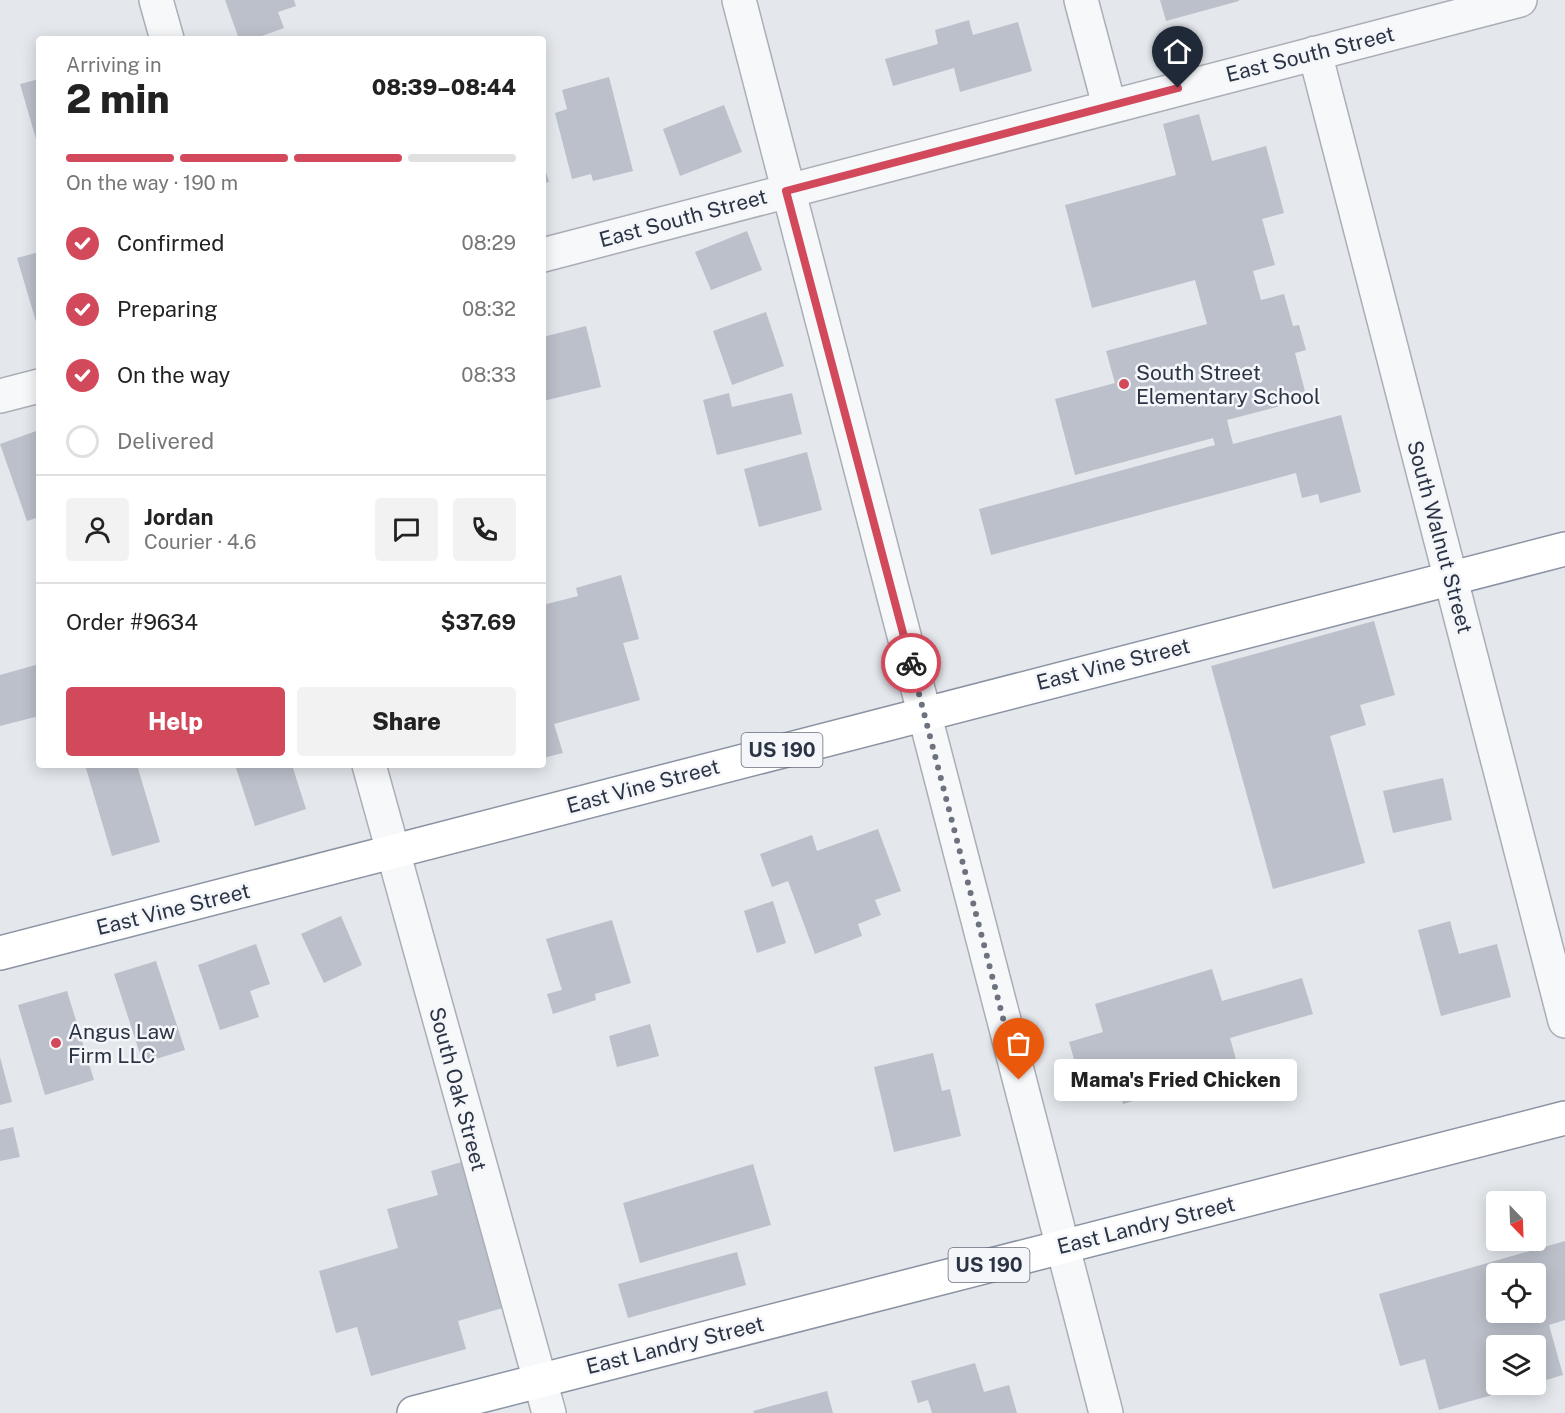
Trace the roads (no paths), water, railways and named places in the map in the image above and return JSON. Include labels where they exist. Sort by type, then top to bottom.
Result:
[{"type":"highway","name":"East Vine Street","points":[[0,953],[1565,549]]},
{"type":"highway","name":"East Landry Street","points":[[414,1413],[1565,1118]]},
{"type":"street","points":[[156,0],[166,36]]},
{"type":"street","points":[[739,0],[786,191],[1106,1413]]},
{"type":"street","points":[[1081,0],[1109,105]]},
{"type":"street","name":"East South Street","points":[[546,254],[1109,105],[1520,0]]},
{"type":"street","name":"South Walnut Street","points":[[1315,53],[1565,1021]]},
{"type":"street","points":[[0,396],[36,387]]},
{"type":"street","name":"South Oak Street","points":[[370,768],[549,1413]]},
{"type":"place","name":"South Street Elementary School","points":[[1124,384]]},
{"type":"place","name":"Angus Law Firm LLC","points":[[56,1043]]},
{"type":"place","name":"Mama's Fried Chicken","points":[[1019,1080]]}]
